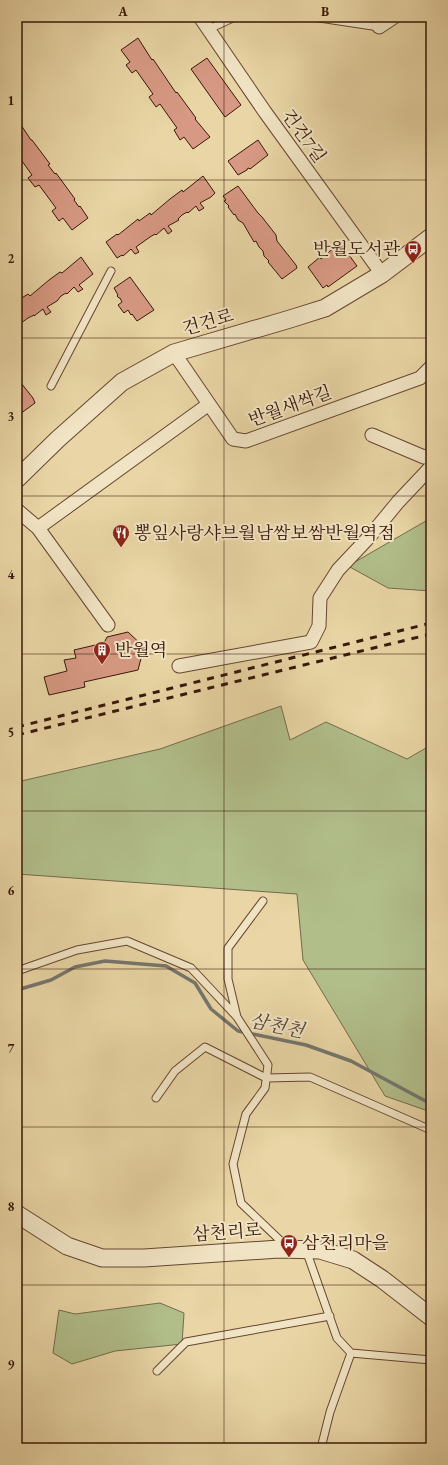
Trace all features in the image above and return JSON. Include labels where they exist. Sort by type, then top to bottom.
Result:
[{"type":"street","name":"건건7길","points":[[200,17],[265,112],[382,274]]},
{"type":"street","points":[[379,27],[394,17]]},
{"type":"street","name":"건건로","points":[[17,479],[58,439],[122,382],[174,353],[290,320],[324,308],[382,274],[431,237]]},
{"type":"street","name":"반월새싹길","points":[[174,353],[233,439],[246,441],[420,378],[431,368]]},
{"type":"street","points":[[38,528],[209,404]]},
{"type":"street","points":[[372,435],[424,457],[431,456]]},
{"type":"street","points":[[179,666],[312,642],[318,626],[320,598],[338,570],[431,467]]},
{"type":"street","points":[[17,510],[38,528],[108,625]]},
{"type":"street","name":"삼천리로","points":[[17,1214],[67,1246],[102,1258],[144,1258],[289,1249],[320,1250],[354,1260],[382,1279],[431,1317]]},
{"type":"lane","points":[[209,29],[235,17]]},
{"type":"lane","points":[[313,17],[379,27]]},
{"type":"lane","points":[[51,386],[111,271]]},
{"type":"lane","points":[[237,1017],[228,979],[228,948],[263,901]]},
{"type":"lane","points":[[17,971],[77,950],[127,941],[191,968],[237,1017],[268,1065],[265,1088],[246,1114],[233,1164],[241,1203],[289,1249]]},
{"type":"lane","points":[[156,1098],[175,1071],[205,1047],[266,1078],[310,1078],[431,1130]]},
{"type":"lane","points":[[306,1250],[337,1338],[351,1353],[431,1360]]},
{"type":"lane","points":[[157,1371],[186,1342],[330,1316]]},
{"type":"lane","points":[[321,1448],[330,1412],[351,1353]]},
{"type":"green space","points":[[431,518],[431,591],[388,588],[348,566]]},
{"type":"green space","points":[[281,706],[290,740],[326,722],[407,759],[431,745],[431,1112],[385,1096],[303,960],[297,894],[17,874],[17,782],[160,749]]},
{"type":"green space","points":[[160,1303],[184,1313],[182,1344],[115,1351],[72,1364],[53,1353],[59,1310],[75,1314]]},
{"type":"building","points":[[138,38],[176,93],[177,92],[196,118],[195,119],[210,137],[193,149],[184,137],[180,140],[174,130],[177,128],[160,104],[156,107],[149,97],[153,94],[136,70],[132,73],[126,65],[130,62],[121,50]]},
{"type":"building","points":[[207,58],[241,105],[225,117],[191,69]]},
{"type":"building","points":[[17,119],[50,164],[48,165],[55,174],[56,173],[88,218],[72,230],[63,218],[59,221],[52,211],[56,208],[39,185],[35,187],[28,178],[32,175],[17,154]]},
{"type":"building","points":[[258,140],[268,155],[250,169],[247,169],[238,175],[228,161]]},
{"type":"building","points":[[203,176],[215,193],[200,203],[204,208],[199,211],[196,206],[188,213],[187,212],[182,215],[178,219],[179,220],[168,226],[172,231],[168,234],[164,228],[156,235],[155,234],[150,237],[136,247],[139,252],[135,254],[131,249],[123,256],[122,255],[117,258],[106,242],[117,234],[118,235],[138,219],[139,221],[150,213],[151,215],[182,190],[183,192]]},
{"type":"building","points":[[238,186],[276,235],[277,241],[296,265],[297,268],[282,279],[268,262],[269,261],[264,256],[263,251],[256,241],[254,242],[243,223],[238,220],[224,201],[226,200],[223,196]]},
{"type":"building","points":[[341,244],[357,266],[328,287],[327,285],[323,288],[308,267],[320,257],[321,259],[336,246],[337,247]]},
{"type":"building","points":[[81,257],[93,274],[79,285],[83,289],[78,292],[74,287],[67,294],[66,293],[61,296],[57,301],[47,307],[51,312],[46,315],[43,309],[17,326],[17,301],[28,294],[30,296]]},
{"type":"building","points":[[130,277],[154,310],[137,321],[128,310],[124,313],[118,305],[122,302],[117,296],[118,295],[114,288]]},
{"type":"building","points":[[17,378],[33,398],[35,403],[20,414],[17,410]]},
{"type":"building","name":"반월역","points":[[128,632],[144,647],[138,670],[84,682],[85,687],[49,695],[44,677],[67,671],[64,660],[76,658],[74,650],[104,643],[107,637]]},
{"type":"waterway","name":"삼천천","points":[[17,990],[51,980],[75,967],[105,961],[166,966],[195,983],[211,1009],[238,1031],[306,1045],[351,1061],[431,1104]]},
{"type":"railway","points":[[17,727],[431,623]]},
{"type":"railway","points":[[17,735],[431,634]]},
{"type":"place","name":"반월도서관","points":[[413,264]]},
{"type":"place","name":"뽕잎사랑샤브월남쌈보쌈반월역점","points":[[121,548]]},
{"type":"place","name":"반월역","points":[[102,665]]},
{"type":"place","name":"삼천리마을","points":[[289,1258]]}]
